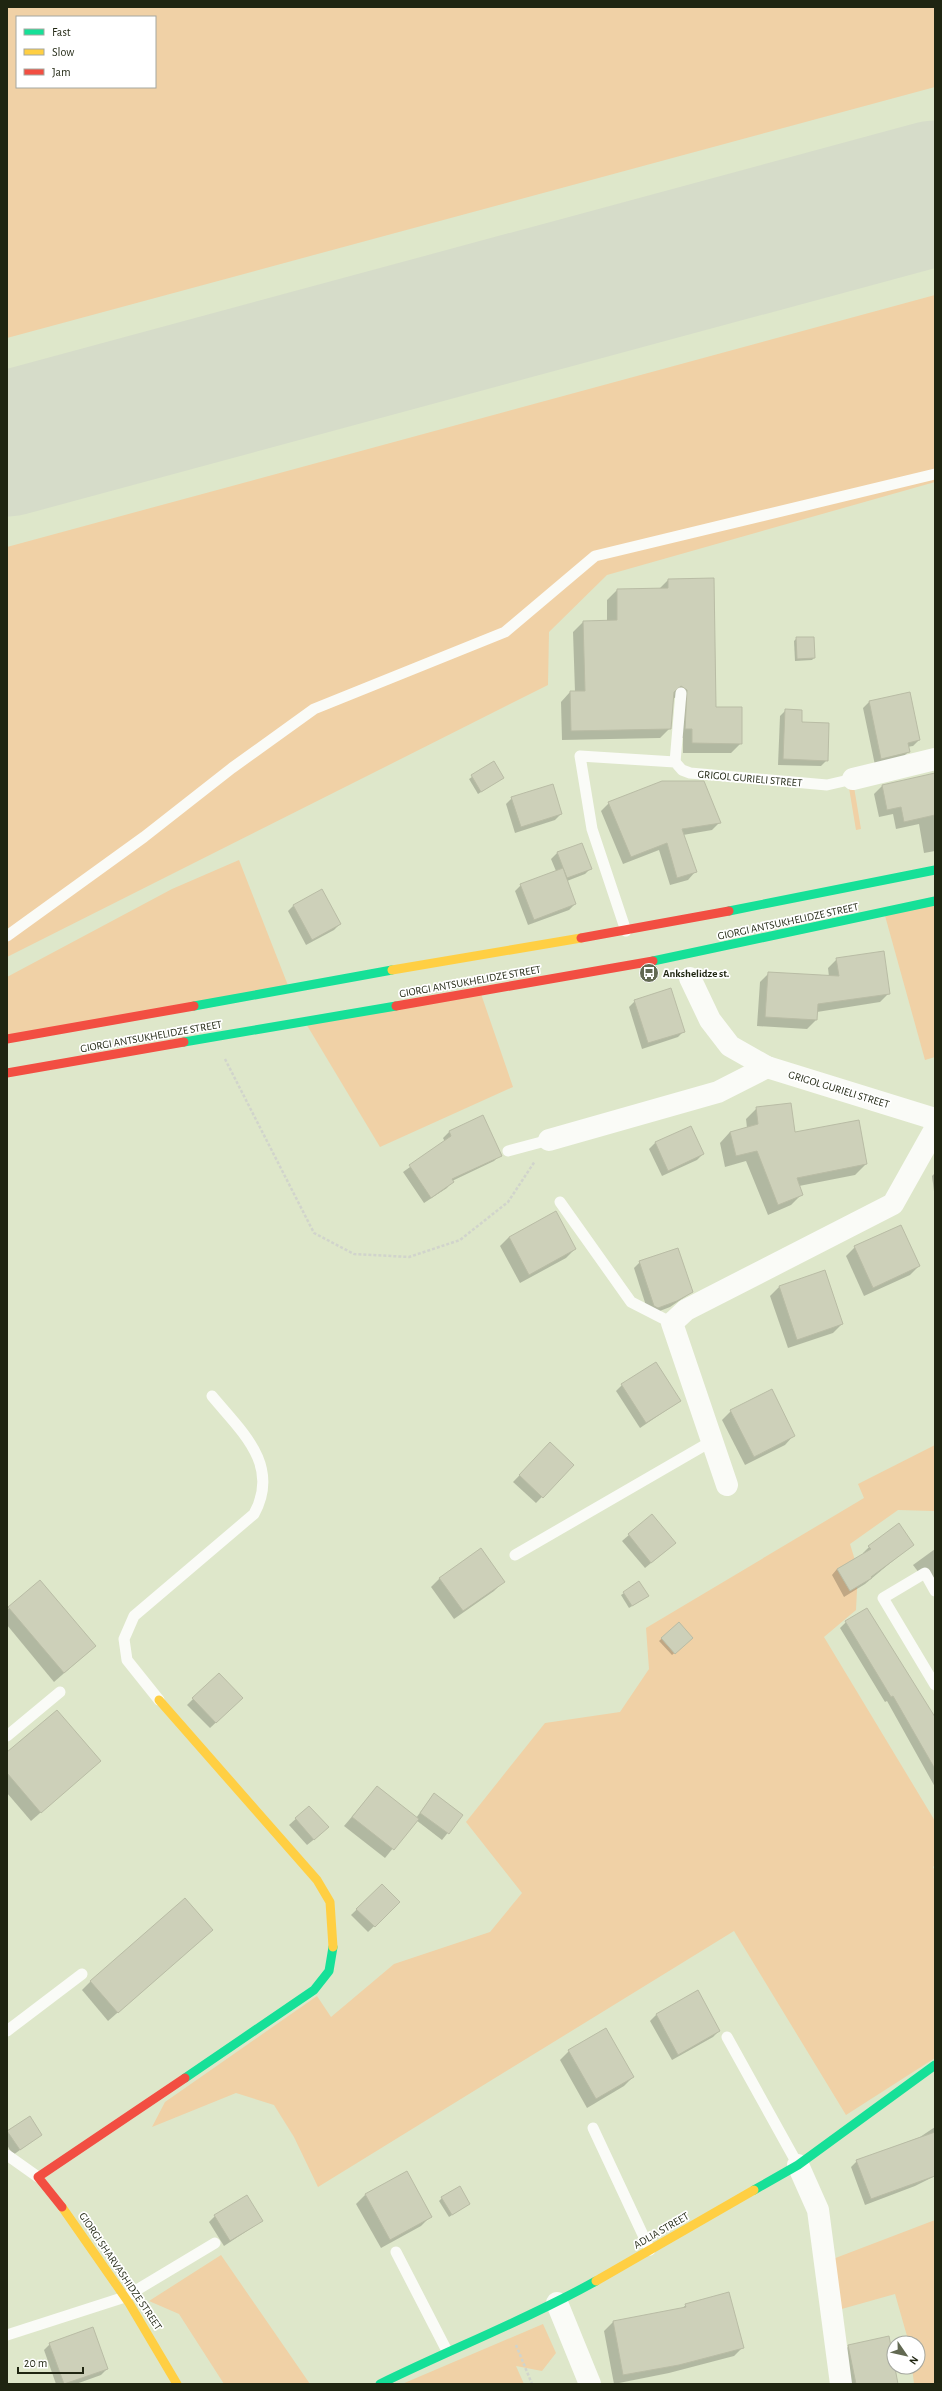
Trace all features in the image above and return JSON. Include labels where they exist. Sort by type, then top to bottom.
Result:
[{"type":"main road","name":"GIORGI ANTSUKHELIDZE STREET","points":[[7,1039],[479,954],[626,931],[935,870]]},
{"type":"main road","name":"GIORGI ANTSUKHELIDZE STREET","points":[[7,1073],[682,956],[935,901]]},
{"type":"main road","points":[[38,2177],[314,1990],[329,1971],[333,1946],[333,1922],[330,1902],[317,1880],[159,1700]]},
{"type":"main road","name":"ADLIA STREET","points":[[380,2384],[447,2351],[557,2303],[798,2165],[935,2065]]},
{"type":"main road","name":"GIORGI SHARVASHIDZE STREET","points":[[38,2177],[78,2226],[125,2297],[177,2384]]},
{"type":"street","name":"GRIGOL GURIELI STREET","points":[[853,779],[935,759]]},
{"type":"street","name":"GRIGOL GURIELI STREET","points":[[690,978],[710,1020],[730,1046],[767,1067],[935,1119]]},
{"type":"street","points":[[549,1140],[718,1092],[767,1067]]},
{"type":"street","points":[[727,1485],[672,1323],[686,1310],[893,1204],[935,1129]]},
{"type":"street","points":[[798,2165],[818,2210],[841,2384]]},
{"type":"street","points":[[557,2303],[590,2384]]},
{"type":"lane","points":[[7,936],[144,837],[232,768],[314,709],[505,632],[595,556],[935,474]]},
{"type":"lane","points":[[626,931],[592,829],[580,756],[675,762],[681,693]]},
{"type":"lane","name":"GRIGOL GURIELI STREET","points":[[675,762],[682,770],[690,773],[827,785],[853,779]]},
{"type":"lane","points":[[508,1151],[549,1140]]},
{"type":"lane","points":[[560,1202],[631,1302],[672,1323]]},
{"type":"lane","points":[[159,1700],[127,1660],[124,1639],[134,1616],[254,1514],[260,1502],[263,1479],[257,1452],[212,1396]]},
{"type":"lane","points":[[514,1555],[712,1441]]},
{"type":"lane","points":[[935,1591],[925,1573],[883,1598],[935,1685]]},
{"type":"lane","points":[[7,1736],[60,1692]]},
{"type":"lane","points":[[7,2031],[82,1974]]},
{"type":"lane","points":[[727,2037],[798,2165]]},
{"type":"lane","points":[[593,2128],[650,2250]]},
{"type":"lane","points":[[7,2155],[38,2177]]},
{"type":"lane","points":[[7,2335],[125,2297],[215,2243]]},
{"type":"lane","points":[[396,2252],[447,2351]]},
{"type":"path","points":[[225,1059],[314,1233],[354,1254],[409,1257],[460,1240],[508,1202],[549,1140]]},
{"type":"path","points":[[516,2345],[532,2384]]},
{"type":"shaded area","points":[[7,7],[935,7],[935,87],[7,338]]},
{"type":"shaded area","points":[[935,295],[935,482],[607,575],[549,632],[548,685],[7,957],[7,547]]},
{"type":"shaded area","points":[[854,787],[861,829],[856,830],[849,788]]},
{"type":"shaded area","points":[[239,860],[289,988],[7,1039],[7,977],[172,889]]},
{"type":"shaded area","points":[[935,901],[935,1057],[925,1060],[884,912]]},
{"type":"shaded area","points":[[480,991],[513,1087],[380,1147],[305,1022]]},
{"type":"shaded area","points":[[935,1445],[934,1511],[898,1510],[850,1544],[858,1570],[856,1610],[824,1637],[935,1821],[935,1865],[933,1867],[935,1871],[935,2058],[846,2115],[734,1931],[318,2187],[294,2137],[274,2105],[236,2093],[152,2127],[165,2102],[317,1996],[331,2017],[394,1964],[490,1932],[522,1893],[466,1822],[545,1723],[620,1712],[649,1669],[646,1628],[864,1498],[858,1484]]},
{"type":"shaded area","points":[[935,2220],[935,2384],[914,2384],[913,2375],[926,2375],[926,2335],[907,2335],[895,2294],[831,2312],[825,2262]]},
{"type":"shaded area","points":[[221,2255],[310,2384],[224,2384],[179,2314],[149,2301]]},
{"type":"shaded area","points":[[543,2324],[556,2353],[542,2371],[516,2366],[524,2384],[402,2384]]},
{"type":"building","points":[[714,578],[716,707],[742,707],[742,744],[692,743],[692,729],[685,729],[687,690],[681,686],[674,692],[671,729],[571,731],[570,691],[585,691],[583,621],[617,620],[617,589],[668,588],[668,579]]},
{"type":"building","points":[[796,637],[814,637],[815,658],[797,659]]},
{"type":"building","points":[[910,692],[920,740],[908,743],[910,752],[881,759],[869,701]]},
{"type":"building","points":[[785,709],[802,710],[802,722],[829,723],[828,761],[783,759]]},
{"type":"building","points":[[494,761],[504,778],[481,792],[471,775]]},
{"type":"building","points":[[935,773],[935,815],[904,822],[901,807],[887,810],[882,785]]},
{"type":"building","points":[[662,781],[704,781],[721,823],[682,829],[697,872],[677,878],[667,843],[631,857],[608,802]]},
{"type":"building","points":[[553,784],[562,814],[521,827],[511,797]]},
{"type":"building","points":[[582,843],[592,869],[567,878],[557,852]]},
{"type":"building","points":[[563,868],[576,904],[534,920],[520,884]]},
{"type":"building","points":[[322,889],[341,924],[312,940],[293,905]]},
{"type":"building","points":[[884,951],[890,994],[818,1004],[817,1020],[765,1017],[768,972],[839,976],[836,958]]},
{"type":"building","points":[[671,988],[685,1032],[648,1043],[634,1000]]},
{"type":"building","points":[[791,1103],[795,1132],[859,1120],[867,1164],[797,1178],[803,1195],[778,1205],[757,1151],[736,1156],[730,1132],[758,1124],[756,1107]]},
{"type":"building","points":[[483,1115],[502,1156],[452,1179],[454,1182],[431,1198],[409,1165],[451,1136],[449,1131]]},
{"type":"building","points":[[691,1126],[704,1154],[668,1171],[655,1142]]},
{"type":"building","points":[[556,1211],[576,1249],[529,1275],[509,1237]]},
{"type":"building","points":[[901,1225],[920,1266],[873,1288],[854,1246]]},
{"type":"building","points":[[678,1248],[693,1292],[677,1301],[658,1308],[654,1306],[639,1261]]},
{"type":"building","points":[[825,1270],[843,1324],[797,1340],[779,1286]]},
{"type":"building","points":[[656,1362],[681,1401],[646,1423],[621,1384]]},
{"type":"building","points":[[772,1389],[795,1436],[754,1457],[730,1410]]},
{"type":"building","points":[[550,1442],[574,1465],[543,1498],[519,1475]]},
{"type":"building","points":[[652,1514],[676,1543],[651,1563],[628,1534]]},
{"type":"building","points":[[899,1523],[914,1545],[871,1577],[872,1578],[850,1591],[837,1569],[871,1549],[868,1546]]},
{"type":"building","points":[[481,1548],[505,1582],[463,1611],[439,1578]]},
{"type":"building","points":[[40,1580],[96,1646],[64,1673],[8,1607]]},
{"type":"building","points":[[639,1581],[649,1596],[632,1606],[623,1592]]},
{"type":"building","points":[[867,1608],[935,1717],[935,1769],[893,1696],[891,1697],[845,1621]]},
{"type":"building","points":[[679,1622],[693,1638],[675,1654],[661,1638]]},
{"type":"building","points":[[219,1673],[243,1698],[216,1723],[192,1698]]},
{"type":"building","points":[[57,1710],[101,1761],[41,1813],[7,1773],[7,1752]]},
{"type":"building","points":[[377,1786],[419,1819],[394,1850],[352,1817]]},
{"type":"building","points":[[434,1793],[463,1815],[449,1834],[420,1813]]},
{"type":"building","points":[[309,1806],[329,1827],[314,1840],[295,1818]]},
{"type":"building","points":[[382,1884],[400,1902],[375,1927],[356,1909]]},
{"type":"building","points":[[185,1898],[213,1930],[118,2013],[90,1981]]},
{"type":"building","points":[[698,1990],[720,2031],[678,2055],[656,2014]]},
{"type":"building","points":[[606,2028],[634,2077],[596,2099],[568,2050]]},
{"type":"building","points":[[30,2116],[42,2135],[20,2150],[7,2131]]},
{"type":"building","points":[[935,2132],[935,2176],[871,2199],[856,2160]]},
{"type":"building","points":[[407,2171],[432,2217],[390,2240],[365,2194]]},
{"type":"building","points":[[460,2186],[470,2204],[452,2215],[441,2197]]},
{"type":"building","points":[[247,2195],[263,2221],[230,2241],[214,2215]]},
{"type":"building","points":[[729,2292],[744,2348],[679,2365],[623,2375],[613,2321],[686,2307],[685,2304]]},
{"type":"building","points":[[93,2327],[108,2369],[64,2384],[49,2343]]},
{"type":"building","points":[[886,2337],[886,2375],[896,2375],[898,2384],[856,2384],[848,2345]]},
{"type":"runway","points":[[7,444],[935,193]]},
{"type":"traffic: fast","points":[[729,911],[935,870]]},
{"type":"traffic: fast","points":[[653,961],[935,901]]},
{"type":"traffic: fast","points":[[194,1006],[392,970]]},
{"type":"traffic: fast","points":[[184,1042],[396,1006]]},
{"type":"traffic: fast","points":[[185,2078],[314,1990],[329,1971],[333,1947]]},
{"type":"traffic: fast","points":[[754,2190],[798,2165],[935,2065]]},
{"type":"traffic: fast","points":[[380,2384],[516,2322],[596,2281]]},
{"type":"traffic: slow","points":[[392,970],[581,938]]},
{"type":"traffic: slow","points":[[159,1700],[317,1880],[330,1902],[333,1947]]},
{"type":"traffic: slow","points":[[596,2281],[754,2190]]},
{"type":"traffic: slow","points":[[62,2207],[129,2303],[177,2384]]},
{"type":"traffic: jam","points":[[581,938],[729,911]]},
{"type":"traffic: jam","points":[[396,1006],[653,961]]},
{"type":"traffic: jam","points":[[7,1039],[194,1006]]},
{"type":"traffic: jam","points":[[7,1073],[184,1042]]},
{"type":"traffic: jam","points":[[62,2207],[38,2177],[185,2078]]},
{"type":"place","name":"Ankshelidze st.","points":[[649,973]]}]
